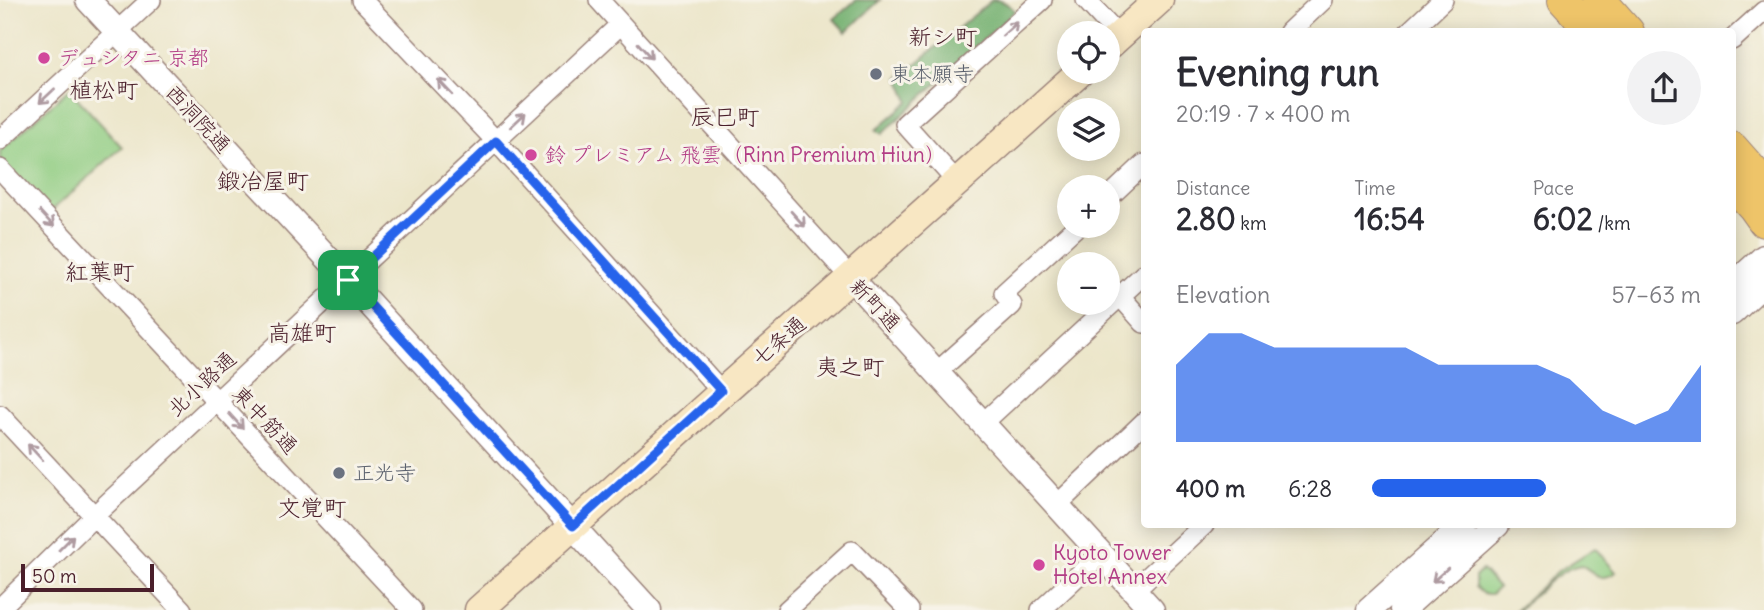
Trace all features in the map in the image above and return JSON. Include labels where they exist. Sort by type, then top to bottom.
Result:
[{"type":"main road","points":[[1120,35],[1159,0]]},
{"type":"main road","points":[[1564,0],[1589,28]]},
{"type":"main road","points":[[1600,0],[1624,28]]},
{"type":"main road","name":"七条通","points":[[479,610],[1067,84]]},
{"type":"main road","points":[[1736,152],[1764,184]]},
{"type":"main road","points":[[1736,187],[1764,221]]},
{"type":"street","name":"西洞院通","points":[[88,0],[649,610]]},
{"type":"street","points":[[0,140],[151,0]]},
{"type":"street","points":[[362,0],[496,141],[721,391]]},
{"type":"street","name":"新町通","points":[[599,0],[1152,610]]},
{"type":"street","points":[[957,182],[905,124],[1042,0]]},
{"type":"street","points":[[1086,0],[1100,21]]},
{"type":"street","points":[[1293,28],[1323,0]]},
{"type":"street","points":[[1413,28],[1443,0]]},
{"type":"street","points":[[1736,36],[1764,10]]},
{"type":"street","name":"北小路通","points":[[0,608],[94,516],[621,24]]},
{"type":"street","points":[[1120,187],[1141,167]]},
{"type":"street","name":"東中筋通","points":[[0,170],[412,610]]},
{"type":"street","points":[[937,372],[1012,305],[1003,293],[1064,238]]},
{"type":"street","points":[[1736,282],[1764,257]]},
{"type":"street","points":[[1141,277],[1120,296],[1141,320]]},
{"type":"street","points":[[1736,309],[1764,283]]},
{"type":"street","points":[[983,423],[1100,315]]},
{"type":"street","points":[[0,415],[182,610]]},
{"type":"street","points":[[1056,505],[1141,425]]},
{"type":"street","points":[[1133,590],[1201,528]]},
{"type":"street","points":[[1390,606],[1461,528]]},
{"type":"street","points":[[1390,606],[1493,528]]},
{"type":"street","points":[[787,610],[852,551],[909,610]]},
{"type":"street","points":[[1041,610],[1101,554]]},
{"type":"green space","points":[[856,0],[880,0],[846,32],[834,19]]},
{"type":"green space","points":[[992,0],[1005,2],[1015,11],[882,134],[876,130],[909,101],[899,78]]},
{"type":"green space","points":[[69,89],[122,147],[49,213],[0,159],[0,151]]},
{"type":"green space","points":[[1595,548],[1616,572],[1601,577],[1581,565],[1573,567],[1556,577],[1516,610],[1558,571]]},
{"type":"green space","points":[[1482,570],[1498,588],[1491,594],[1483,594],[1475,587],[1475,577]]},
{"type":"place","name":"デュシタニ 京都","points":[[44,58]]},
{"type":"place","name":"東本願寺","points":[[876,74]]},
{"type":"place","name":"鈴 プレミアム 飛雲（Rinn Premium Hiun）","points":[[531,155]]},
{"type":"place","name":"正光寺","points":[[339,473]]},
{"type":"place","name":"Kyoto Tower Hotel Annex","points":[[1039,565]]},
{"type":"district","name":"新シ町","points":[[943,37]]},
{"type":"district","name":"植松町","points":[[104,90]]},
{"type":"district","name":"辰巳町","points":[[725,117]]},
{"type":"district","name":"鍛冶屋町","points":[[263,181]]},
{"type":"district","name":"紅葉町","points":[[100,272]]},
{"type":"district","name":"高雄町","points":[[302,333]]},
{"type":"district","name":"夷之町","points":[[850,367]]},
{"type":"district","name":"文覚町","points":[[312,508]]},
{"type":"route","points":[[496,141],[721,391],[573,526],[348,280],[496,141]]}]
